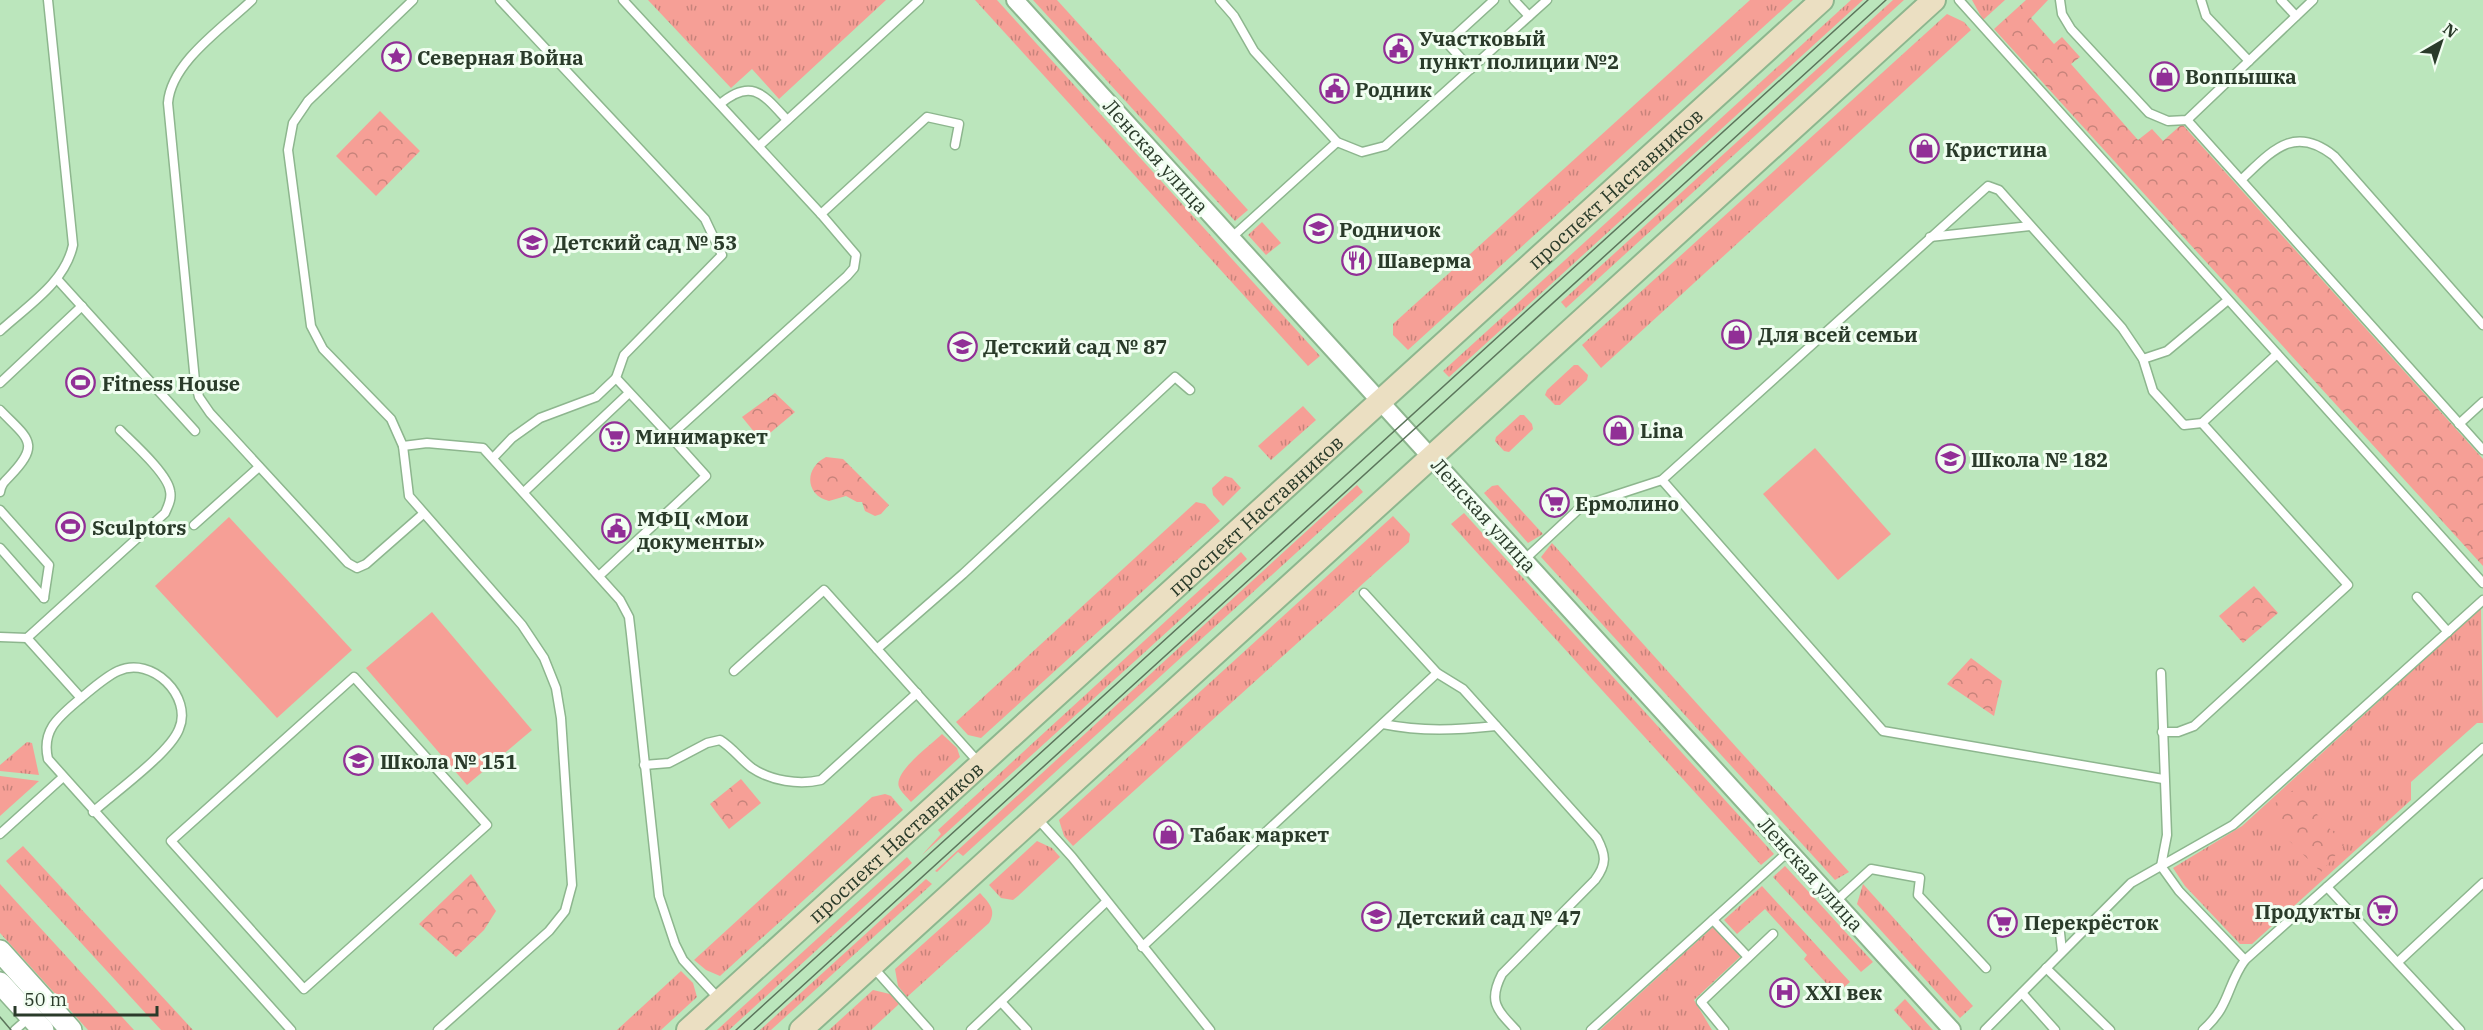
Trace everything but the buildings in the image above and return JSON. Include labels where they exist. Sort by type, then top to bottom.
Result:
[{"type":"main road","name":"проспект Наставников","points":[[688,1030],[1822,0]]},
{"type":"main road","points":[[801,1030],[1934,0]]},
{"type":"street","name":"Ленская улица","points":[[1015,0],[1952,1030]]},
{"type":"street","points":[[0,951],[71,1030]]},
{"type":"street","points":[[0,983],[29,1026]]},
{"type":"lane","points":[[0,331],[57,279],[69,262],[73,245],[48,0]]},
{"type":"lane","points":[[252,0],[184,64],[169,89],[168,103],[195,381],[199,397],[210,413],[348,563],[357,567],[366,564],[423,514]]},
{"type":"lane","points":[[413,0],[308,101],[293,123],[288,150],[311,326],[323,349],[391,419],[403,446],[409,496],[522,625],[544,658],[556,688],[561,718],[573,885],[565,911],[549,931],[438,1030]]},
{"type":"lane","points":[[493,458],[512,438],[540,418],[596,397],[616,378],[624,356],[722,255],[705,219],[500,0]]},
{"type":"lane","points":[[623,0],[759,146],[856,255],[854,268],[670,436]]},
{"type":"lane","points":[[759,146],[919,0]]},
{"type":"lane","points":[[1220,0],[1234,15],[1254,51],[1337,142],[1362,152],[1385,146],[1547,0]]},
{"type":"lane","points":[[1471,69],[1447,43],[1494,0]]},
{"type":"lane","points":[[1514,0],[1529,16]]},
{"type":"lane","points":[[1959,0],[2483,583]]},
{"type":"lane","points":[[2060,0],[2062,14],[2071,29],[2149,113],[2168,121],[2187,120],[2313,0]]},
{"type":"lane","points":[[2201,0],[2206,16],[2249,61]]},
{"type":"lane","points":[[2281,0],[2296,16]]},
{"type":"lane","points":[[720,104],[732,94],[742,90],[753,90],[765,96],[787,120]]},
{"type":"lane","points":[[821,214],[927,117],[959,124],[954,145]]},
{"type":"lane","points":[[2187,120],[2483,450]]},
{"type":"lane","points":[[2242,179],[2271,153],[2288,142],[2305,141],[2321,146],[2334,156],[2483,325]]},
{"type":"lane","points":[[1231,238],[1337,142]]},
{"type":"lane","points":[[1524,559],[1582,506],[1662,480],[1988,186],[1999,190],[2122,328],[2143,359],[2153,391],[2184,425],[2202,423],[2277,354]]},
{"type":"lane","points":[[1930,237],[2030,226]]},
{"type":"lane","points":[[57,279],[195,431]]},
{"type":"lane","points":[[2143,359],[2168,351],[2228,300]]},
{"type":"lane","points":[[0,383],[82,306]]},
{"type":"lane","points":[[876,649],[963,574],[1175,376],[1190,390]]},
{"type":"lane","points":[[599,576],[706,476],[616,378]]},
{"type":"lane","points":[[524,492],[629,393]]},
{"type":"lane","points":[[2459,424],[2483,402]]},
{"type":"lane","points":[[0,410],[27,438],[30,448],[26,460],[1,486],[0,492]]},
{"type":"lane","points":[[2162,732],[2178,732],[2194,726],[2348,585],[2202,423]]},
{"type":"lane","points":[[0,637],[27,638],[165,513],[170,503],[171,491],[166,480],[120,430]]},
{"type":"lane","points":[[403,446],[427,443],[483,448],[620,600],[628,616],[659,896],[683,960],[720,1000]]},
{"type":"lane","points":[[194,525],[259,466]]},
{"type":"lane","points":[[1662,480],[1883,731],[2163,779]]},
{"type":"lane","points":[[0,510],[49,565],[44,598],[0,548]]},
{"type":"lane","points":[[734,671],[824,590],[981,764]]},
{"type":"lane","points":[[1364,593],[1437,673],[1463,689],[1597,838],[1605,853],[1603,868],[1595,880],[1502,974],[1494,989],[1494,1003],[1516,1030]]},
{"type":"lane","points":[[2417,597],[2448,632]]},
{"type":"lane","points":[[1985,1030],[2131,883],[2234,825],[2483,600]]},
{"type":"lane","points":[[27,638],[81,698]]},
{"type":"lane","points":[[93,812],[166,747],[178,732],[184,717],[180,699],[158,675],[132,668],[118,670],[81,698],[59,717],[45,745],[48,759],[62,778],[291,1030]]},
{"type":"lane","points":[[1142,947],[1437,673]]},
{"type":"lane","points":[[2162,673],[2163,779],[2167,835],[2161,866],[2179,891],[2245,960]]},
{"type":"lane","points":[[354,677],[487,825],[304,988],[231,908],[171,841],[354,677]]},
{"type":"lane","points":[[644,765],[669,763],[707,743],[720,740],[733,748],[751,768],[767,777],[805,784],[821,780],[917,693]]},
{"type":"lane","points":[[1383,724],[1418,731],[1454,731],[1496,726]]},
{"type":"lane","points":[[2207,1029],[2226,1003],[2238,970],[2245,960],[2483,748]]},
{"type":"lane","points":[[0,834],[62,778]]},
{"type":"lane","points":[[1036,817],[1210,1030]]},
{"type":"lane","points":[[1591,1030],[1790,850]]},
{"type":"lane","points":[[1836,901],[1871,869],[1920,878],[1918,895],[1986,968]]},
{"type":"lane","points":[[2398,962],[2483,883]]},
{"type":"lane","points":[[2327,888],[2460,1030]]},
{"type":"lane","points":[[971,1030],[1106,902]]},
{"type":"lane","points":[[1713,920],[1748,957]]},
{"type":"lane","points":[[2059,924],[2061,951]]},
{"type":"lane","points":[[1724,1030],[1701,1002],[1773,934]]},
{"type":"lane","points":[[872,966],[929,1030]]},
{"type":"lane","points":[[2046,968],[2110,1030]]},
{"type":"lane","points":[[2022,993],[2055,1030]]},
{"type":"lane","points":[[29,1026],[46,1003]]},
{"type":"lane","points":[[1002,1003],[1027,1030]]},
{"type":"green space","points":[[648,0],[886,0],[779,99],[752,69],[731,88]]},
{"type":"green space","points":[[975,0],[997,0],[1320,356],[1308,366]]},
{"type":"green space","points":[[1033,0],[1057,0],[1248,210],[1235,221]]},
{"type":"green space","points":[[1750,0],[1793,0],[1408,350],[1393,335],[1393,324]]},
{"type":"green space","points":[[1851,0],[1863,0],[1449,377],[1443,371]]},
{"type":"green space","points":[[1893,0],[1904,0],[1566,308],[1561,302]]},
{"type":"green space","points":[[1972,0],[2005,0],[1983,20]]},
{"type":"green space","points":[[2026,0],[2048,0],[2031,18],[2054,44],[2062,37],[2080,57],[2071,64],[2138,140],[2152,129],[2163,141],[2182,124],[2483,459],[2483,566],[1994,29]]},
{"type":"green space","points":[[1947,14],[1964,22],[1971,30],[1601,368],[1582,345]]},
{"type":"green space","points":[[380,111],[420,151],[376,196],[336,156]]},
{"type":"green space","points":[[1262,222],[1281,243],[1266,255],[1248,235]]},
{"type":"green space","points":[[1574,365],[1578,365],[1588,375],[1587,380],[1560,405],[1555,405],[1545,395],[1547,390]]},
{"type":"green space","points":[[775,393],[795,412],[770,433],[755,433],[742,417]]},
{"type":"green space","points":[[1303,406],[1316,420],[1271,460],[1258,446]]},
{"type":"green space","points":[[1520,415],[1524,415],[1532,424],[1533,429],[1509,452],[1504,451],[1495,441],[1496,437]]},
{"type":"green space","points":[[1815,448],[1891,534],[1838,580],[1763,494]]},
{"type":"green space","points":[[826,457],[843,459],[889,505],[881,514],[875,516],[865,511],[862,502],[846,496],[829,501],[815,493],[810,481],[811,474],[819,462]]},
{"type":"green space","points":[[1225,476],[1232,478],[1241,488],[1223,506],[1213,495],[1212,488]]},
{"type":"green space","points":[[1357,485],[1363,492],[963,856],[958,852],[937,872],[935,871]]},
{"type":"green space","points":[[1498,485],[1543,534],[1528,543],[1484,493],[1492,486]]},
{"type":"green space","points":[[1196,502],[1205,504],[1220,521],[981,738],[968,735],[956,722]]},
{"type":"green space","points":[[1464,513],[1774,854],[1761,865],[1451,524]]},
{"type":"green space","points":[[1393,516],[1410,534],[1409,542],[1073,846],[1064,836],[1059,820]]},
{"type":"green space","points":[[229,517],[352,650],[277,718],[155,586]]},
{"type":"green space","points":[[1552,543],[1849,872],[1835,880],[1541,557]]},
{"type":"green space","points":[[1241,552],[1247,559],[922,855],[941,834],[938,830]]},
{"type":"green space","points":[[2254,586],[2278,613],[2243,643],[2219,616]]},
{"type":"green space","points":[[2481,608],[2483,723],[2477,723],[2411,782],[2411,800],[2252,944],[2240,944],[2185,886],[2173,868],[2242,826]]},
{"type":"green space","points":[[432,612],[532,730],[467,785],[366,668]]},
{"type":"green space","points":[[1971,658],[2002,681],[1994,716],[1947,684]]},
{"type":"green space","points":[[942,734],[957,748],[960,757],[911,802],[899,787],[902,774],[907,766]]},
{"type":"green space","points":[[27,742],[32,743],[39,775],[0,771],[0,765]]},
{"type":"green space","points":[[0,776],[39,781],[0,816]]},
{"type":"green space","points":[[741,779],[761,803],[729,829],[710,804]]},
{"type":"green space","points":[[2295,789],[2344,845],[2321,872],[2261,813]]},
{"type":"green space","points":[[885,794],[891,796],[903,810],[720,976],[706,970],[694,960],[872,797]]},
{"type":"green space","points":[[1037,841],[1052,848],[1060,857],[1013,900],[1001,898],[989,885]]},
{"type":"green space","points":[[23,846],[193,1030],[161,1030],[6,861]]},
{"type":"green space","points":[[907,857],[912,863],[729,1030],[717,1030]]},
{"type":"green space","points":[[1785,866],[1873,962],[1861,972],[1773,877]]},
{"type":"green space","points":[[471,874],[496,911],[484,930],[456,957],[419,924]]},
{"type":"green space","points":[[926,879],[932,884],[771,1030],[760,1030]]},
{"type":"green space","points":[[0,884],[134,1030],[88,1030],[0,933]]},
{"type":"green space","points":[[1863,884],[1973,1006],[1960,1018],[1857,904]]},
{"type":"green space","points":[[1762,886],[1850,982],[1836,994],[1804,959],[1807,955],[1765,909],[1737,934],[1724,920]]},
{"type":"green space","points":[[980,893],[992,910],[989,923],[907,997],[898,986],[895,969]]},
{"type":"green space","points":[[1713,927],[1741,956],[1694,1000],[1712,1030],[1600,1030]]},
{"type":"green space","points":[[681,971],[693,983],[697,997],[661,1030],[617,1030]]},
{"type":"green space","points":[[873,990],[890,994],[899,1004],[871,1030],[829,1030]]},
{"type":"green space","points":[[1905,999],[1933,1030],[1912,1030],[1894,1010]]},
{"type":"tram line","points":[[736,1030],[1868,0]]},
{"type":"tram line","points":[[754,1030],[1886,0]]},
{"type":"tram line","points":[[0,1017],[11,1030]]},
{"type":"place","name":"Участковый пункт полиции №2","points":[[1398,49]]},
{"type":"place","name":"Северная Война","points":[[396,57]]},
{"type":"place","name":"Bonпышка","points":[[2164,76]]},
{"type":"place","name":"Родник","points":[[1334,89]]},
{"type":"place","name":"Кристина","points":[[1924,149]]},
{"type":"place","name":"Родничок","points":[[1318,229]]},
{"type":"place","name":"Детский сад № 53","points":[[532,242]]},
{"type":"place","name":"Шаверма","points":[[1356,260]]},
{"type":"place","name":"Для всей семьи","points":[[1737,334]]},
{"type":"place","name":"Детский сад № 87","points":[[962,346]]},
{"type":"place","name":"Fitness House","points":[[81,383]]},
{"type":"place","name":"Lina","points":[[1619,430]]},
{"type":"place","name":"Минимаркет","points":[[614,436]]},
{"type":"place","name":"Школа № 182","points":[[1950,459]]},
{"type":"place","name":"Ермолино","points":[[1554,503]]},
{"type":"place","name":"Sculptors","points":[[71,527]]},
{"type":"place","name":"МФЦ «Мои документы»","points":[[616,529]]},
{"type":"place","name":"Школа № 151","points":[[359,761]]},
{"type":"place","name":"Табак маркет","points":[[1169,834]]},
{"type":"place","name":"Продукты","points":[[2382,911]]},
{"type":"place","name":"Детский сад № 47","points":[[1376,917]]},
{"type":"place","name":"Перекрёсток","points":[[2003,922]]},
{"type":"place","name":"XXI век","points":[[1784,992]]}]
